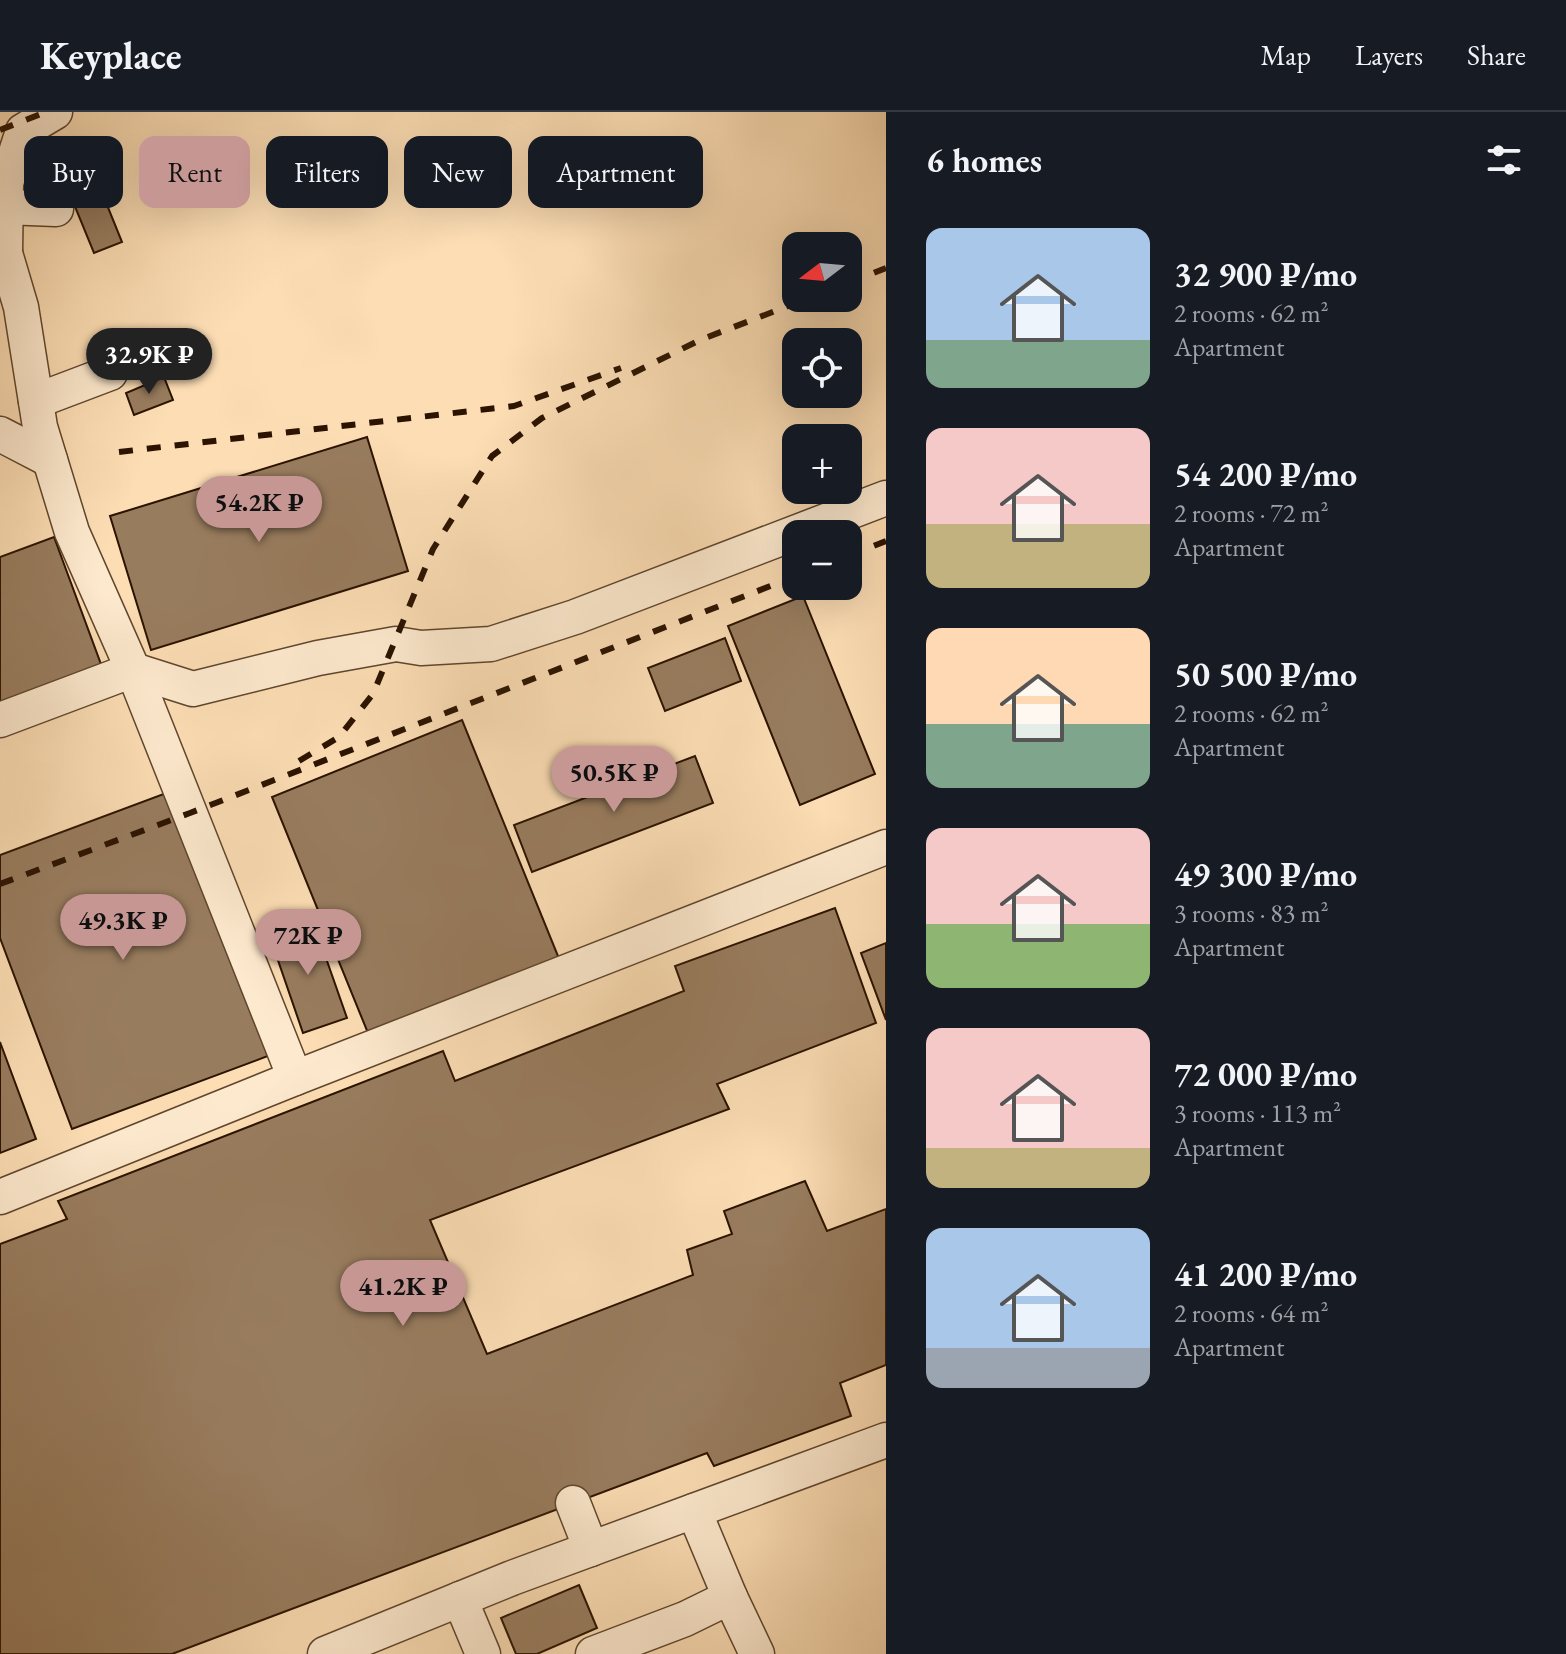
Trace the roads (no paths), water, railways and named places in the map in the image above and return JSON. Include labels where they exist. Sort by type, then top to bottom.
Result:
[{"type":"lane","points":[[55,112],[23,131],[6,183],[3,253],[21,307],[36,401],[50,460],[72,532],[133,670],[295,1078]]},
{"type":"lane","points":[[4,207],[56,209]]},
{"type":"lane","points":[[36,401],[110,373]]},
{"type":"lane","points":[[0,434],[50,460]]},
{"type":"lane","points":[[0,720],[133,670],[193,689],[318,658],[396,644],[421,648],[491,644],[575,617],[886,498]]},
{"type":"lane","points":[[0,1197],[886,847]]},
{"type":"lane","points":[[325,1654],[591,1549],[886,1440]]},
{"type":"lane","points":[[573,1503],[591,1549]]},
{"type":"lane","points":[[694,1511],[757,1654]]},
{"type":"lane","points":[[593,1654],[685,1619],[730,1597]]},
{"type":"lane","points":[[460,1599],[483,1654]]},
{"type":"railway","points":[[0,130],[46,112]]},
{"type":"railway","points":[[862,277],[886,268]]},
{"type":"railway","points":[[299,761],[339,737],[373,694],[433,549],[492,456],[542,418],[700,340],[782,308]]},
{"type":"railway","points":[[119,452],[514,406],[621,368]]},
{"type":"railway","points":[[862,550],[886,541]]},
{"type":"railway","points":[[0,884],[782,581]]}]
